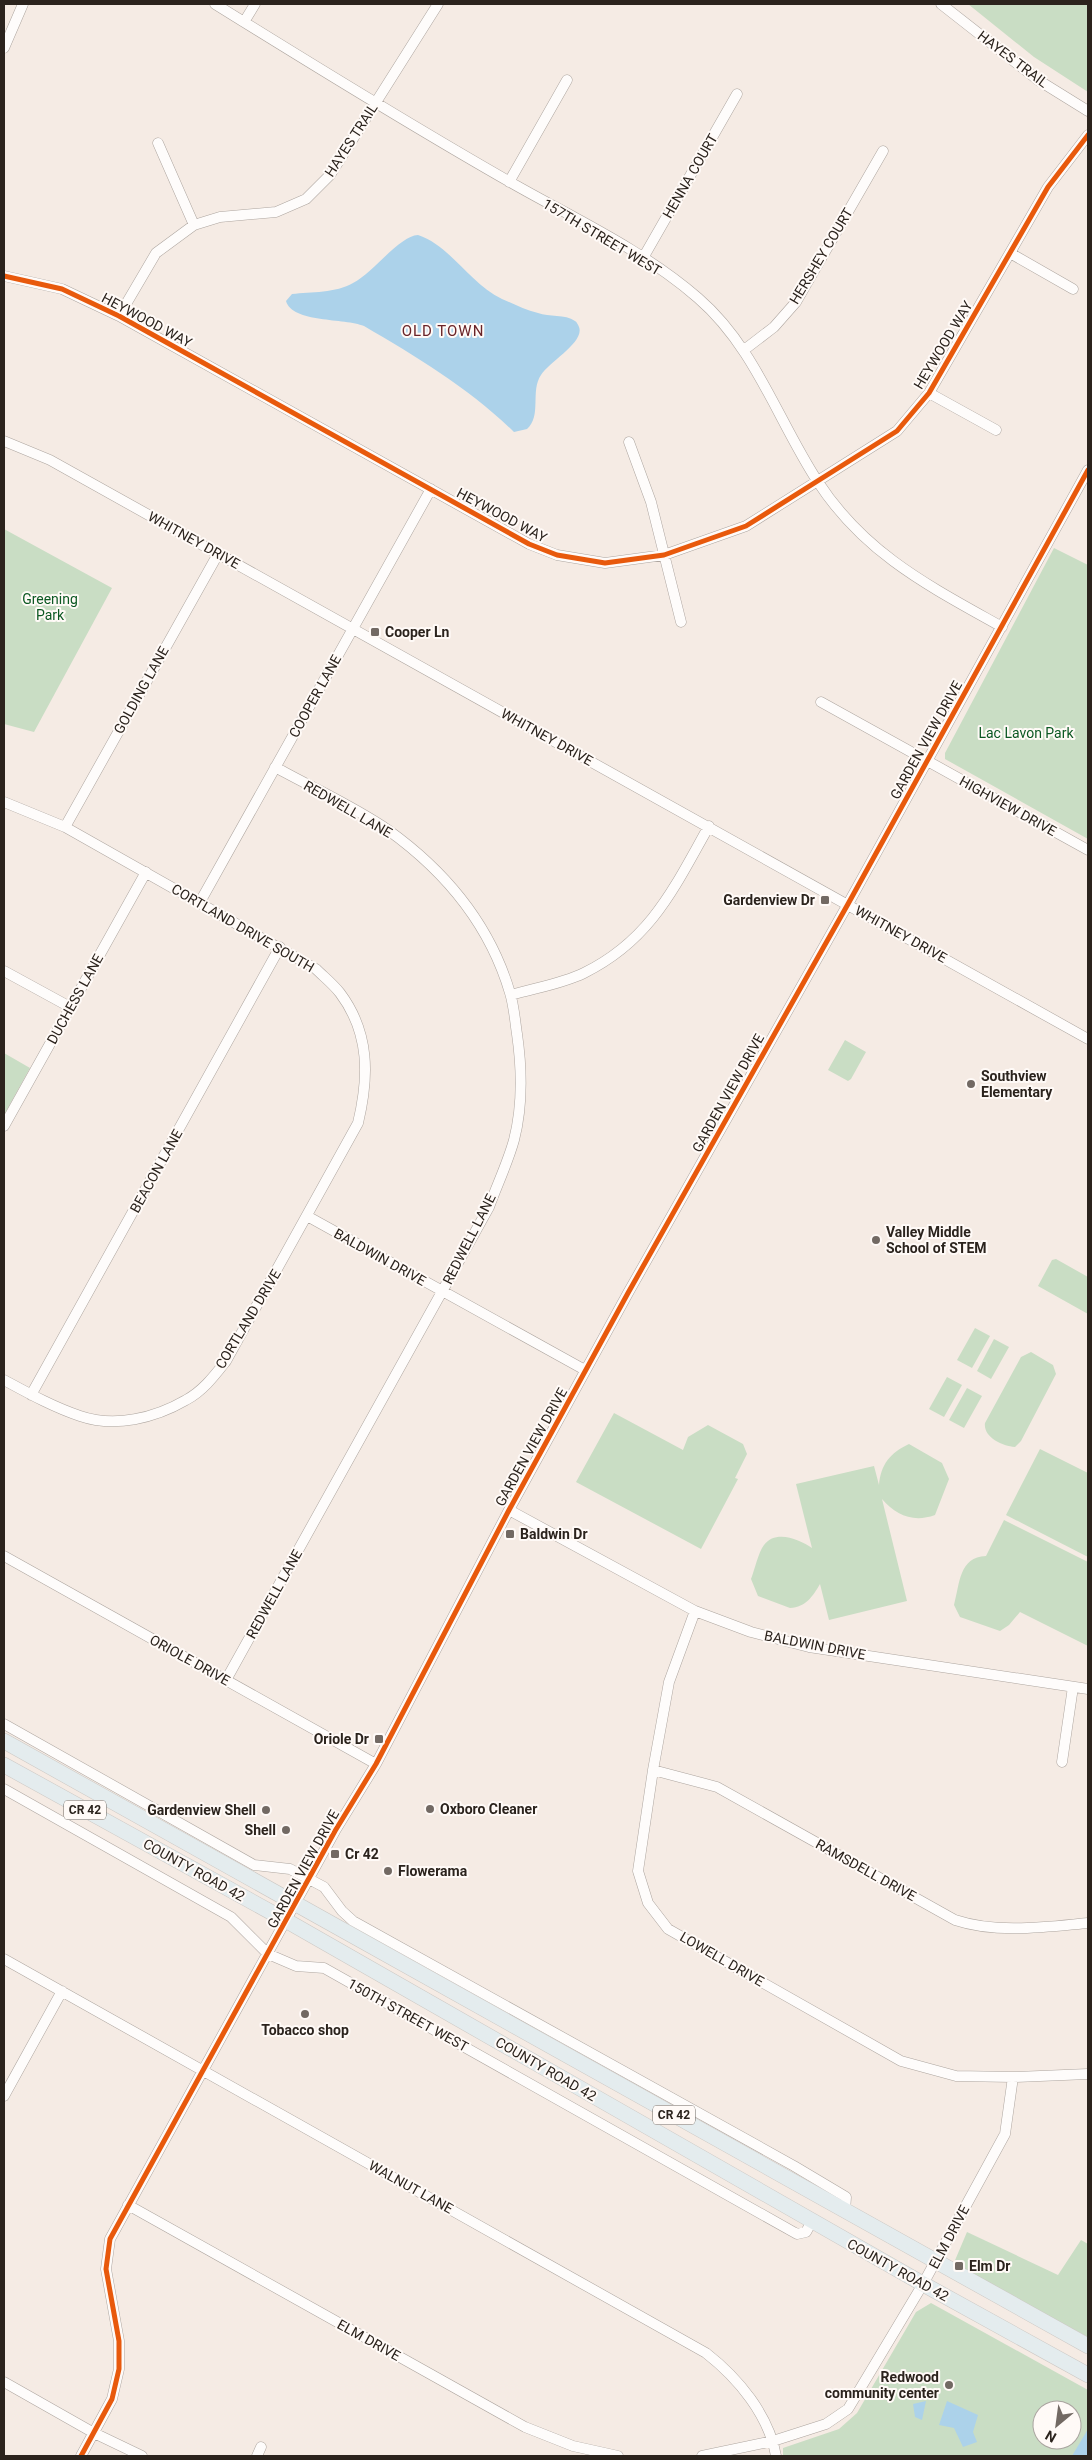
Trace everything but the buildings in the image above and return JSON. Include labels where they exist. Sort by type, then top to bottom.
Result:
[{"type":"highway","name":"COUNTY ROAD 42","points":[[4,1741],[1088,2346]]},
{"type":"highway","name":"COUNTY ROAD 42","points":[[4,1765],[287,1921],[923,2284],[1088,2375]]},
{"type":"street","points":[[4,48],[23,4]]},
{"type":"street","name":"157TH STREET WEST","points":[[215,4],[375,104],[643,258],[699,298],[744,350],[818,483],[849,522],[889,560],[921,582],[1002,626]]},
{"type":"street","points":[[244,22],[256,4]]},
{"type":"street","name":"HAYES TRAIL","points":[[119,316],[156,254],[194,225],[220,217],[276,212],[306,199],[330,176],[438,4]]},
{"type":"street","name":"HAYES TRAIL","points":[[941,4],[1038,80],[1088,111]]},
{"type":"street","points":[[509,182],[567,80]]},
{"type":"street","name":"HENNA COURT","points":[[643,258],[737,94]]},
{"type":"street","name":"HEYWOOD WAY","points":[[4,276],[62,289],[119,316],[529,544],[557,556],[605,563],[664,555],[746,526],[818,483],[897,431],[930,393],[1048,187],[1088,135]]},
{"type":"street","points":[[158,143],[194,225]]},
{"type":"street","name":"HERSHEY COURT","points":[[744,350],[774,327],[796,302],[883,151]]},
{"type":"street","points":[[1010,253],[1074,289]]},
{"type":"street","points":[[930,393],[996,430]]},
{"type":"street","name":"WHITNEY DRIVE","points":[[4,441],[50,460],[1088,1039]]},
{"type":"street","points":[[629,442],[650,502],[681,622]]},
{"type":"street","name":"GARDEN VIEW DRIVE","points":[[81,2456],[112,2400],[119,2369],[119,2341],[106,2269],[110,2239],[335,1831],[376,1764],[509,1510],[586,1370],[928,761],[1088,470]]},
{"type":"street","name":"COOPER LANE","points":[[200,902],[430,489]]},
{"type":"street","name":"GOLDING LANE","points":[[65,827],[218,554]]},
{"type":"street","name":"HIGHVIEW DRIVE","points":[[821,702],[1088,850]]},
{"type":"street","name":"REDWELL LANE","points":[[226,1680],[489,1207],[514,1140],[520,1105],[522,1064],[511,995],[499,962],[481,926],[461,897],[434,867],[387,830],[275,768]]},
{"type":"street","name":"CORTLAND DRIVE SOUTH","points":[[4,802],[65,827],[280,947],[316,969],[340,994],[358,1024],[366,1060],[366,1091],[358,1122],[307,1216]]},
{"type":"street","points":[[511,995],[584,973],[631,943],[664,906],[709,826]]},
{"type":"street","name":"DUCHESS LANE","points":[[4,1126],[146,872]]},
{"type":"street","name":"BEACON LANE","points":[[31,1395],[280,947]]},
{"type":"street","points":[[4,970],[70,1007]]},
{"type":"street","name":"BALDWIN DRIVE","points":[[307,1216],[586,1370]]},
{"type":"street","name":"CORTLAND DRIVE","points":[[4,1380],[31,1395],[81,1416],[109,1421],[148,1417],[187,1400],[209,1382],[226,1360],[307,1216]]},
{"type":"street","name":"BALDWIN DRIVE","points":[[509,1510],[695,1611],[751,1632],[809,1647],[1088,1689]]},
{"type":"street","name":"ORIOLE DRIVE","points":[[4,1556],[376,1764]]},
{"type":"street","name":"LOWELL DRIVE","points":[[695,1611],[669,1682],[653,1770],[638,1871],[648,1903],[668,1929],[901,2061],[956,2076],[1013,2078],[1088,2074]]},
{"type":"street","points":[[1062,1762],[1073,1687]]},
{"type":"street","points":[[4,1724],[254,1865],[290,1869],[324,1887],[342,1911],[353,1921],[846,2197],[845,2210]]},
{"type":"street","name":"RAMSDELL DRIVE","points":[[653,1770],[717,1787],[955,1920],[975,1927],[1045,1927],[1088,1923]]},
{"type":"street","name":"150TH STREET WEST","points":[[4,1789],[231,1916],[268,1954],[296,1966],[324,1968],[797,2234],[806,2232],[812,2221]]},
{"type":"street","name":"WALNUT LANE","points":[[4,1959],[706,2353],[727,2370],[746,2392],[773,2441],[776,2456]]},
{"type":"street","points":[[4,2096],[62,1991]]},
{"type":"street","name":"ELM DRIVE","points":[[702,2456],[773,2441],[826,2424],[848,2409],[936,2262],[1005,2134],[1013,2078]]},
{"type":"street","name":"ELM DRIVE","points":[[128,2205],[525,2427],[573,2446],[618,2456]]},
{"type":"street","points":[[4,2382],[94,2433],[142,2456]]},
{"type":"green space","points":[[968,4],[1088,4],[1088,92],[1034,57]]},
{"type":"green space","name":"Greening Park","points":[[4,529],[112,588],[34,732],[4,724]]},
{"type":"green space","name":"Lac Lavon Park","points":[[1054,548],[1088,565],[1088,839],[945,759],[945,753]]},
{"type":"green space","points":[[845,1040],[866,1052],[848,1081],[828,1070]]},
{"type":"green space","points":[[4,1053],[30,1068],[4,1115]]},
{"type":"green space","points":[[1056,1259],[1088,1277],[1088,1314],[1038,1286],[1052,1260]]},
{"type":"green space","points":[[975,1328],[990,1336],[972,1368],[957,1360]]},
{"type":"green space","points":[[994,1339],[1009,1347],[991,1379],[977,1371]]},
{"type":"green space","points":[[1031,1352],[1053,1365],[1056,1374],[1021,1441],[1015,1447],[999,1443],[987,1433],[985,1423],[1021,1357]]},
{"type":"green space","points":[[947,1377],[962,1385],[944,1417],[929,1409]]},
{"type":"green space","points":[[967,1388],[982,1396],[964,1428],[949,1420]]},
{"type":"green space","points":[[614,1413],[683,1450],[688,1437],[708,1425],[743,1444],[747,1454],[735,1478],[738,1479],[701,1549],[576,1482]]},
{"type":"green space","points":[[909,1444],[942,1463],[949,1479],[935,1515],[912,1518],[899,1513],[882,1499],[907,1601],[829,1620],[820,1584],[815,1593],[805,1603],[796,1607],[790,1608],[758,1596],[751,1579],[760,1552],[769,1540],[781,1537],[795,1539],[812,1548],[796,1484],[874,1466],[879,1485],[884,1465],[892,1455]]},
{"type":"green space","points":[[1040,1449],[1088,1473],[1088,1557],[1006,1515]]},
{"type":"green space","points":[[1004,1520],[1088,1562],[1088,1646],[1020,1612],[1009,1625],[1000,1631],[960,1617],[954,1605],[962,1573],[970,1561],[977,1557],[986,1556]]},
{"type":"green space","points":[[967,2232],[1058,2275],[1081,2240],[1088,2244],[1088,2337],[953,2265]]},
{"type":"green space","points":[[931,2303],[1088,2390],[1088,2456],[783,2456],[783,2448],[839,2429],[857,2413],[916,2312]]},
{"type":"water","points":[[418,235],[440,247],[480,284],[502,299],[533,312],[562,316],[576,321],[579,327],[577,339],[545,370],[538,381],[534,417],[527,429],[514,432],[461,388],[364,326],[320,319],[298,313],[290,308],[286,301],[292,294],[339,289],[353,283],[394,248],[411,237]]},
{"type":"water","points":[[926,2401],[922,2420],[915,2417],[913,2404]]},
{"type":"water","points":[[947,2401],[978,2415],[973,2432],[977,2442],[963,2447],[954,2428],[939,2425]]},
{"type":"water","points":[[1088,2429],[1088,2456],[1072,2456],[1076,2450],[1082,2450],[1082,2439]]},
{"type":"cycle path","points":[[4,276],[62,289],[119,316],[529,544],[557,555],[605,563],[664,555],[746,526],[897,431],[929,393],[1048,187],[1088,135]]},
{"type":"cycle path","points":[[81,2456],[112,2399],[119,2369],[119,2341],[106,2269],[110,2239],[335,1831],[376,1764],[509,1510],[628,1293],[848,904],[1088,470]]},
{"type":"place","name":"Cooper Ln","points":[[375,632]]},
{"type":"place","name":"Gardenview Dr","points":[[825,900]]},
{"type":"place","name":"Southview Elementary","points":[[971,1084]]},
{"type":"place","name":"Valley Middle School of STEM","points":[[876,1240]]},
{"type":"place","name":"Baldwin Dr","points":[[510,1534]]},
{"type":"place","name":"Oriole Dr","points":[[379,1739]]},
{"type":"place","name":"Oxboro Cleaner","points":[[430,1809]]},
{"type":"place","name":"Gardenview Shell","points":[[266,1810]]},
{"type":"place","name":"Shell","points":[[286,1830]]},
{"type":"place","name":"Cr 42","points":[[335,1854]]},
{"type":"place","name":"Flowerama","points":[[388,1871]]},
{"type":"place","name":"Tobacco shop","points":[[305,2014]]},
{"type":"place","name":"Elm Dr","points":[[959,2266]]},
{"type":"place","name":"Redwood community center","points":[[949,2385]]},
{"type":"district","name":"OLD TOWN","points":[[443,331]]}]
